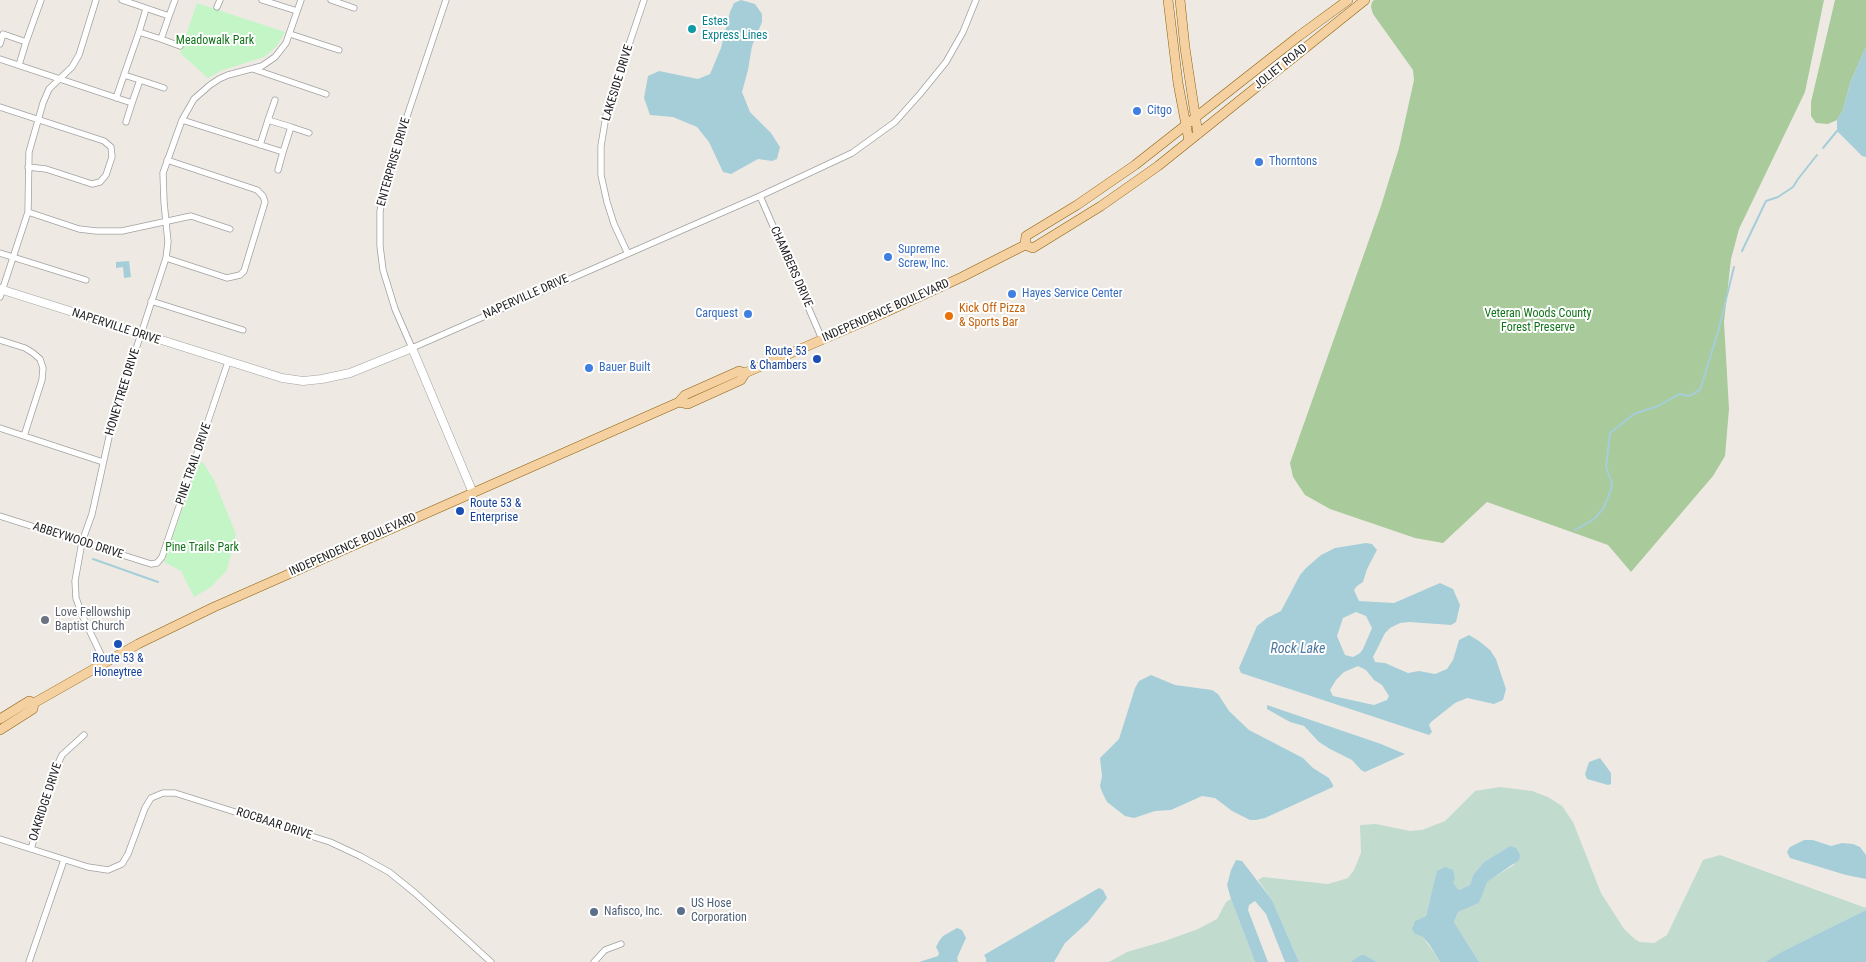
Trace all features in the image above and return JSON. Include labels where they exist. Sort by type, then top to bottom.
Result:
[{"type":"main road","points":[[1168,0],[1185,126],[1189,141]]},
{"type":"main road","points":[[1180,0],[1198,134]]},
{"type":"main road","name":"JOLIET ROAD","points":[[1185,126],[1293,40],[1348,0]]},
{"type":"main road","name":"JOLIET ROAD","points":[[1198,134],[1365,0]]},
{"type":"main road","name":"INDEPENDENCE BOULEVARD","points":[[1025,245],[1026,236],[1119,177],[1185,126]]},
{"type":"main road","name":"INDEPENDENCE BOULEVARD","points":[[0,719],[29,701],[34,703],[105,662],[221,604],[679,402],[685,395],[739,371],[745,373],[954,281],[1025,245],[1033,248],[1085,217],[1138,180],[1198,134]]},
{"type":"main road","name":"INDEPENDENCE BOULEVARD","points":[[0,730],[33,709],[34,703]]},
{"type":"street","points":[[19,65],[41,0]]},
{"type":"street","points":[[1,292],[28,212],[29,152],[38,120],[49,89],[72,67],[79,55],[96,0]]},
{"type":"street","points":[[122,0],[169,16]]},
{"type":"street","points":[[161,39],[175,0]]},
{"type":"street","points":[[217,7],[220,0]]},
{"type":"street","points":[[262,0],[297,12]]},
{"type":"street","name":"HONEYTREE DRIVE","points":[[105,662],[82,615],[76,598],[74,582],[82,542],[92,514],[113,420],[166,258],[168,242],[163,173],[182,120],[194,99],[210,85],[228,74],[262,66],[275,57],[286,43],[301,0]]},
{"type":"street","points":[[331,0],[354,8]]},
{"type":"street","name":"ENTERPRISE DRIVE","points":[[446,0],[392,162],[380,211],[380,246],[383,270],[395,309],[473,493]]},
{"type":"street","name":"LAKESIDE DRIVE","points":[[627,252],[614,224],[607,202],[601,175],[601,146],[608,110],[644,0]]},
{"type":"street","name":"NAPERVILLE DRIVE","points":[[1,292],[282,378],[303,381],[350,373],[412,348],[627,252],[760,196],[852,153],[895,122],[946,62],[964,32],[976,0]]},
{"type":"street","points":[[116,98],[146,8]]},
{"type":"street","points":[[139,32],[180,46]]},
{"type":"street","points":[[0,44],[2,34],[26,42]]},
{"type":"street","points":[[290,34],[339,50]]},
{"type":"street","points":[[0,59],[132,103]]},
{"type":"street","points":[[253,69],[326,94]]},
{"type":"street","points":[[124,75],[164,88]]},
{"type":"street","points":[[126,122],[140,80]]},
{"type":"street","points":[[260,145],[274,100]]},
{"type":"street","points":[[0,107],[104,141],[111,147],[112,157],[106,175],[100,182],[92,184],[46,169],[28,168]]},
{"type":"street","points":[[182,120],[283,152]]},
{"type":"street","points":[[268,120],[309,133]]},
{"type":"street","points":[[278,170],[291,127]]},
{"type":"street","points":[[166,258],[227,278],[240,274],[244,271],[264,209],[265,199],[257,190],[167,160]]},
{"type":"street","name":"CHAMBERS DRIVE","points":[[760,196],[822,339]]},
{"type":"street","points":[[28,212],[79,229],[96,231],[122,230],[190,216],[230,229]]},
{"type":"street","points":[[0,252],[86,280]]},
{"type":"street","points":[[151,301],[243,330]]},
{"type":"street","points":[[0,340],[25,348],[33,353],[40,359],[43,368],[42,380],[24,436]]},
{"type":"street","name":"PINE TRAIL DRIVE","points":[[157,563],[162,557],[228,362]]},
{"type":"street","points":[[0,428],[104,462]]},
{"type":"street","name":"ABBEYWOOD DRIVE","points":[[0,516],[151,564],[157,563]]},
{"type":"street","name":"OAKRIDGE DRIVE","points":[[31,849],[54,770],[62,755],[84,735]]},
{"type":"street","name":"ROCBAAR DRIVE","points":[[64,860],[102,870],[108,870],[122,864],[151,798],[163,792],[175,793],[325,840],[360,856],[388,872],[415,893],[491,962]]},
{"type":"street","points":[[0,839],[64,860],[29,962]]},
{"type":"street","points":[[594,962],[605,950],[621,944]]},
{"type":"green space","name":"Veteran Woods County Forest Preserve","points":[[1374,0],[1824,0],[1805,92],[1739,229],[1731,259],[1724,322],[1729,409],[1725,456],[1713,476],[1631,572],[1608,545],[1487,502],[1443,543],[1415,538],[1330,509],[1305,495],[1293,477],[1290,463],[1381,206],[1399,148],[1414,80],[1413,70],[1373,14],[1371,7]]},
{"type":"green space","points":[[1835,0],[1866,0],[1866,47],[1850,83],[1843,110],[1837,120],[1828,124],[1816,123],[1811,116],[1811,102]]},
{"type":"green space","name":"Meadowalk Park","points":[[197,3],[285,32],[277,46],[264,57],[220,71],[208,78],[180,53]]},
{"type":"green space","name":"Pine Trails Park","points":[[202,461],[214,480],[236,534],[227,570],[211,587],[194,597],[181,571],[164,562],[197,467]]},
{"type":"green space","points":[[1500,787],[1532,791],[1548,797],[1562,806],[1573,822],[1601,893],[1624,929],[1640,942],[1654,943],[1667,935],[1703,860],[1720,855],[1866,908],[1866,910],[1765,962],[1479,962],[1454,922],[1458,912],[1479,903],[1486,882],[1514,865],[1510,846],[1484,862],[1473,875],[1470,885],[1459,890],[1452,883],[1430,899],[1426,916],[1415,921],[1415,934],[1423,937],[1440,962],[1377,962],[1361,955],[1350,962],[1299,962],[1272,900],[1258,880],[1263,877],[1328,884],[1348,878],[1354,870],[1361,853],[1360,825],[1376,824],[1410,831],[1422,830],[1445,821],[1475,791]]},
{"type":"green space","points":[[1231,899],[1255,962],[1109,962],[1127,952],[1198,929],[1217,919],[1226,902]]},
{"type":"water","points":[[741,0],[755,4],[762,14],[762,22],[752,46],[742,92],[750,112],[771,133],[780,147],[777,159],[772,161],[758,159],[731,174],[723,172],[709,142],[697,127],[673,117],[650,115],[644,98],[648,76],[659,71],[698,79],[710,74],[721,48],[730,12],[734,3]]},
{"type":"water","points":[[1866,47],[1866,157],[1862,156],[1837,131],[1837,120],[1843,110],[1850,83]]},
{"type":"water","points":[[129,261],[131,277],[124,278],[123,267],[116,268],[116,262]]},
{"type":"water","name":"Rock Lake","points":[[1366,543],[1372,544],[1377,550],[1367,569],[1363,582],[1354,590],[1359,601],[1394,603],[1440,583],[1453,589],[1460,605],[1456,622],[1451,625],[1409,622],[1400,623],[1390,628],[1385,633],[1373,657],[1375,662],[1385,663],[1408,673],[1419,671],[1435,674],[1447,669],[1453,660],[1459,640],[1469,635],[1490,650],[1496,659],[1506,689],[1503,700],[1494,704],[1467,698],[1455,703],[1431,722],[1429,725],[1432,732],[1429,735],[1241,673],[1239,668],[1257,626],[1281,611],[1300,575],[1306,568],[1321,555],[1335,548]],"holes":[[[1356,612],[1366,616],[1372,628],[1363,649],[1353,657],[1345,655],[1337,636],[1343,618]],[[1358,666],[1366,670],[1374,680],[1382,685],[1389,696],[1387,700],[1374,705],[1333,696],[1330,690],[1336,680],[1344,672]]]},
{"type":"water","points":[[1151,675],[1175,685],[1212,690],[1218,694],[1229,711],[1249,730],[1303,758],[1313,768],[1329,778],[1333,787],[1265,818],[1256,820],[1250,820],[1232,811],[1215,798],[1202,796],[1171,810],[1155,811],[1134,818],[1125,816],[1107,802],[1102,792],[1100,786],[1102,776],[1100,758],[1119,739],[1139,681]]},
{"type":"water","points":[[1267,705],[1405,754],[1365,772],[1352,760],[1319,742],[1304,726],[1290,722],[1267,709]]},
{"type":"water","points":[[1600,758],[1611,773],[1611,784],[1608,785],[1587,779],[1585,774],[1589,762]]},
{"type":"water","points":[[1804,840],[1813,840],[1831,846],[1842,843],[1860,847],[1866,855],[1866,879],[1790,858],[1787,852],[1790,847]]},
{"type":"water","points":[[1510,846],[1516,848],[1520,855],[1519,860],[1487,882],[1479,903],[1458,912],[1454,922],[1479,962],[1440,962],[1429,944],[1423,937],[1415,934],[1412,929],[1415,921],[1426,916],[1437,871],[1445,867],[1453,870],[1455,879],[1453,883],[1459,890],[1470,885],[1473,875],[1484,862]]},
{"type":"water","points":[[1236,860],[1242,861],[1272,900],[1299,962],[1285,962],[1266,914],[1255,901],[1249,905],[1248,910],[1268,962],[1255,962],[1227,885]]},
{"type":"water","points":[[1099,888],[1103,890],[1107,898],[1088,922],[1065,943],[1054,962],[988,962],[984,955]]},
{"type":"water","points":[[1866,910],[1866,962],[1765,962],[1782,952]]},
{"type":"water","points":[[957,928],[962,930],[966,938],[957,958],[958,962],[919,962],[938,956],[939,953],[936,947],[939,941],[943,936]]},
{"type":"water","points":[[1364,955],[1377,962],[1350,962]]},
{"type":"waterway","points":[[1823,148],[1837,131]]},
{"type":"waterway","points":[[1742,251],[1766,201],[1778,197],[1793,187],[1817,155]]},
{"type":"waterway","points":[[1575,530],[1594,519],[1603,509],[1611,490],[1612,483],[1606,467],[1610,433],[1634,414],[1658,406],[1679,394],[1689,396],[1700,390],[1718,332],[1734,267]]},
{"type":"waterway","points":[[93,559],[158,582]]},
{"type":"place","name":"Estes Express Lines","points":[[692,29]]},
{"type":"place","name":"Citgo","points":[[1137,111]]},
{"type":"place","name":"Thorntons","points":[[1259,162]]},
{"type":"place","name":"Supreme Screw, Inc.","points":[[888,257]]},
{"type":"place","name":"Hayes Service Center","points":[[1012,294]]},
{"type":"place","name":"Carquest","points":[[748,314]]},
{"type":"place","name":"Kick Off Pizza & Sports Bar","points":[[949,316]]},
{"type":"place","name":"Route 53 & Chambers","points":[[817,359]]},
{"type":"place","name":"Bauer Built","points":[[589,368]]},
{"type":"place","name":"Route 53 & Enterprise","points":[[460,511]]},
{"type":"place","name":"Love Fellowship Baptist Church","points":[[45,620]]},
{"type":"place","name":"Route 53 & Honeytree","points":[[118,644]]},
{"type":"place","name":"US Hose Corporation","points":[[681,911]]},
{"type":"place","name":"Nafisco, Inc.","points":[[594,912]]}]
